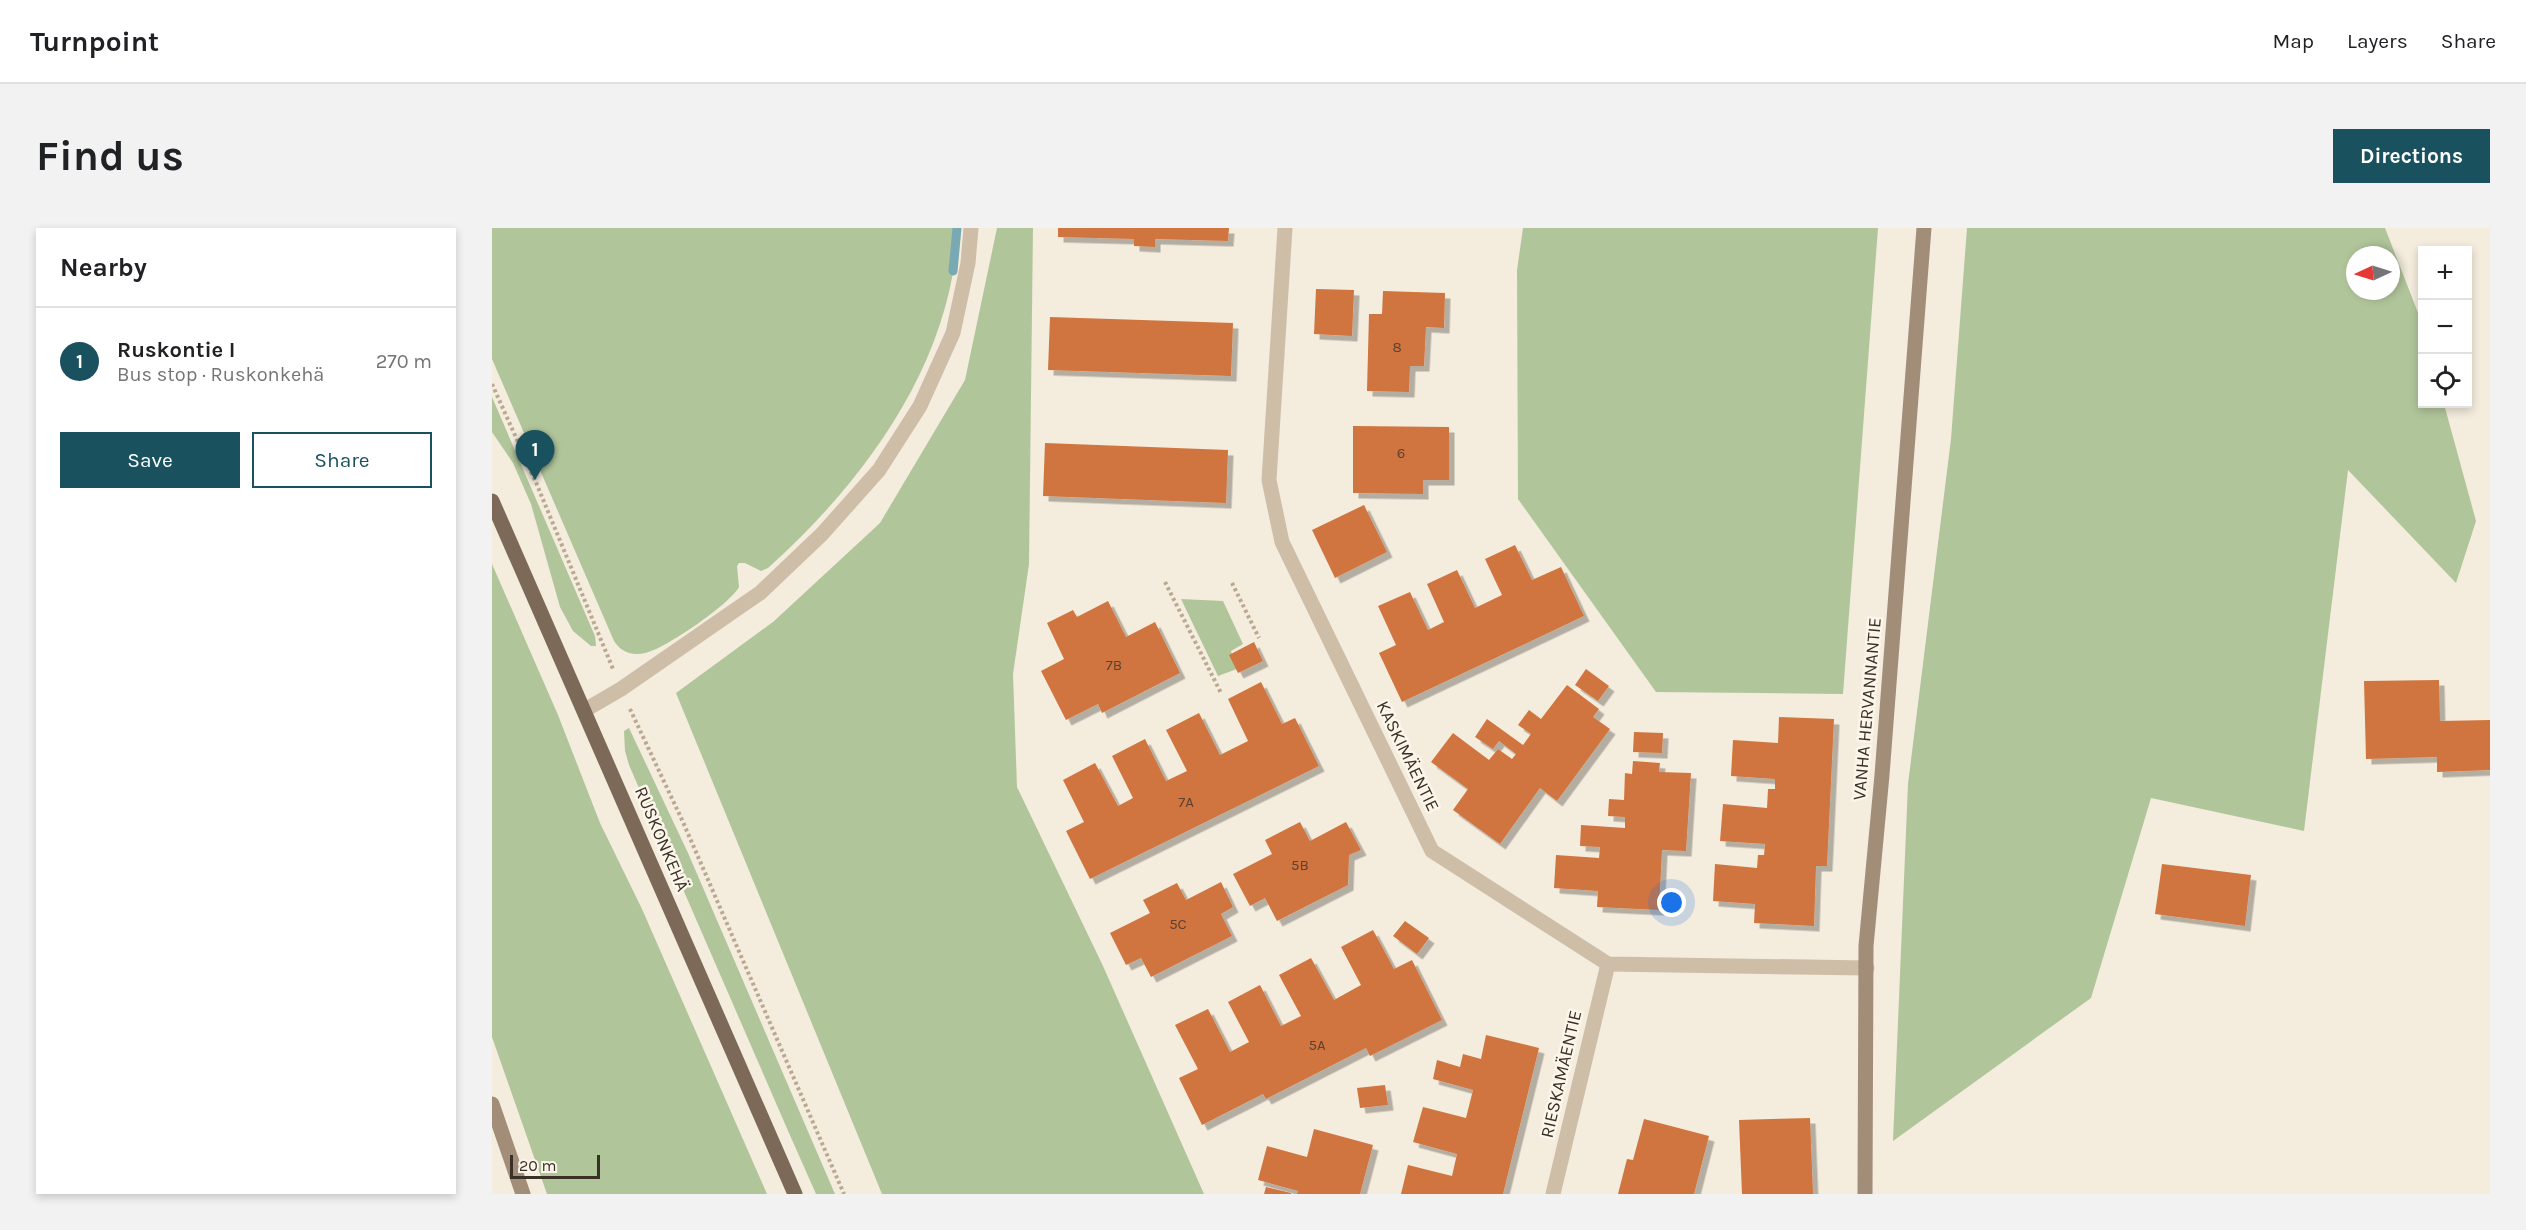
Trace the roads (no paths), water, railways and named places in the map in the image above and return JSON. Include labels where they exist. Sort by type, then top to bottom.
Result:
[{"type":"main road","name":"RUSKONKEHÄ","points":[[492,501],[795,1194]]},
{"type":"street","points":[[585,710],[760,593],[822,534],[879,470],[920,406],[952,333],[968,263],[971,228]]},
{"type":"street","name":"KASKIMÄENTIE","points":[[1285,228],[1269,480],[1282,542],[1432,851],[1608,964]]},
{"type":"street","name":"VANHA HERVANNANTIE","points":[[1865,1194],[1866,946],[1883,763],[1924,228]]},
{"type":"street","points":[[1608,964],[1867,968]]},
{"type":"street","name":"RIESKAMÄENTIE","points":[[1553,1194],[1608,964]]},
{"type":"street","points":[[492,1104],[523,1194]]},
{"type":"waterway","points":[[953,271],[957,228]]},
{"type":"place","name":"Ruskontie I","points":[[535,480]]}]
